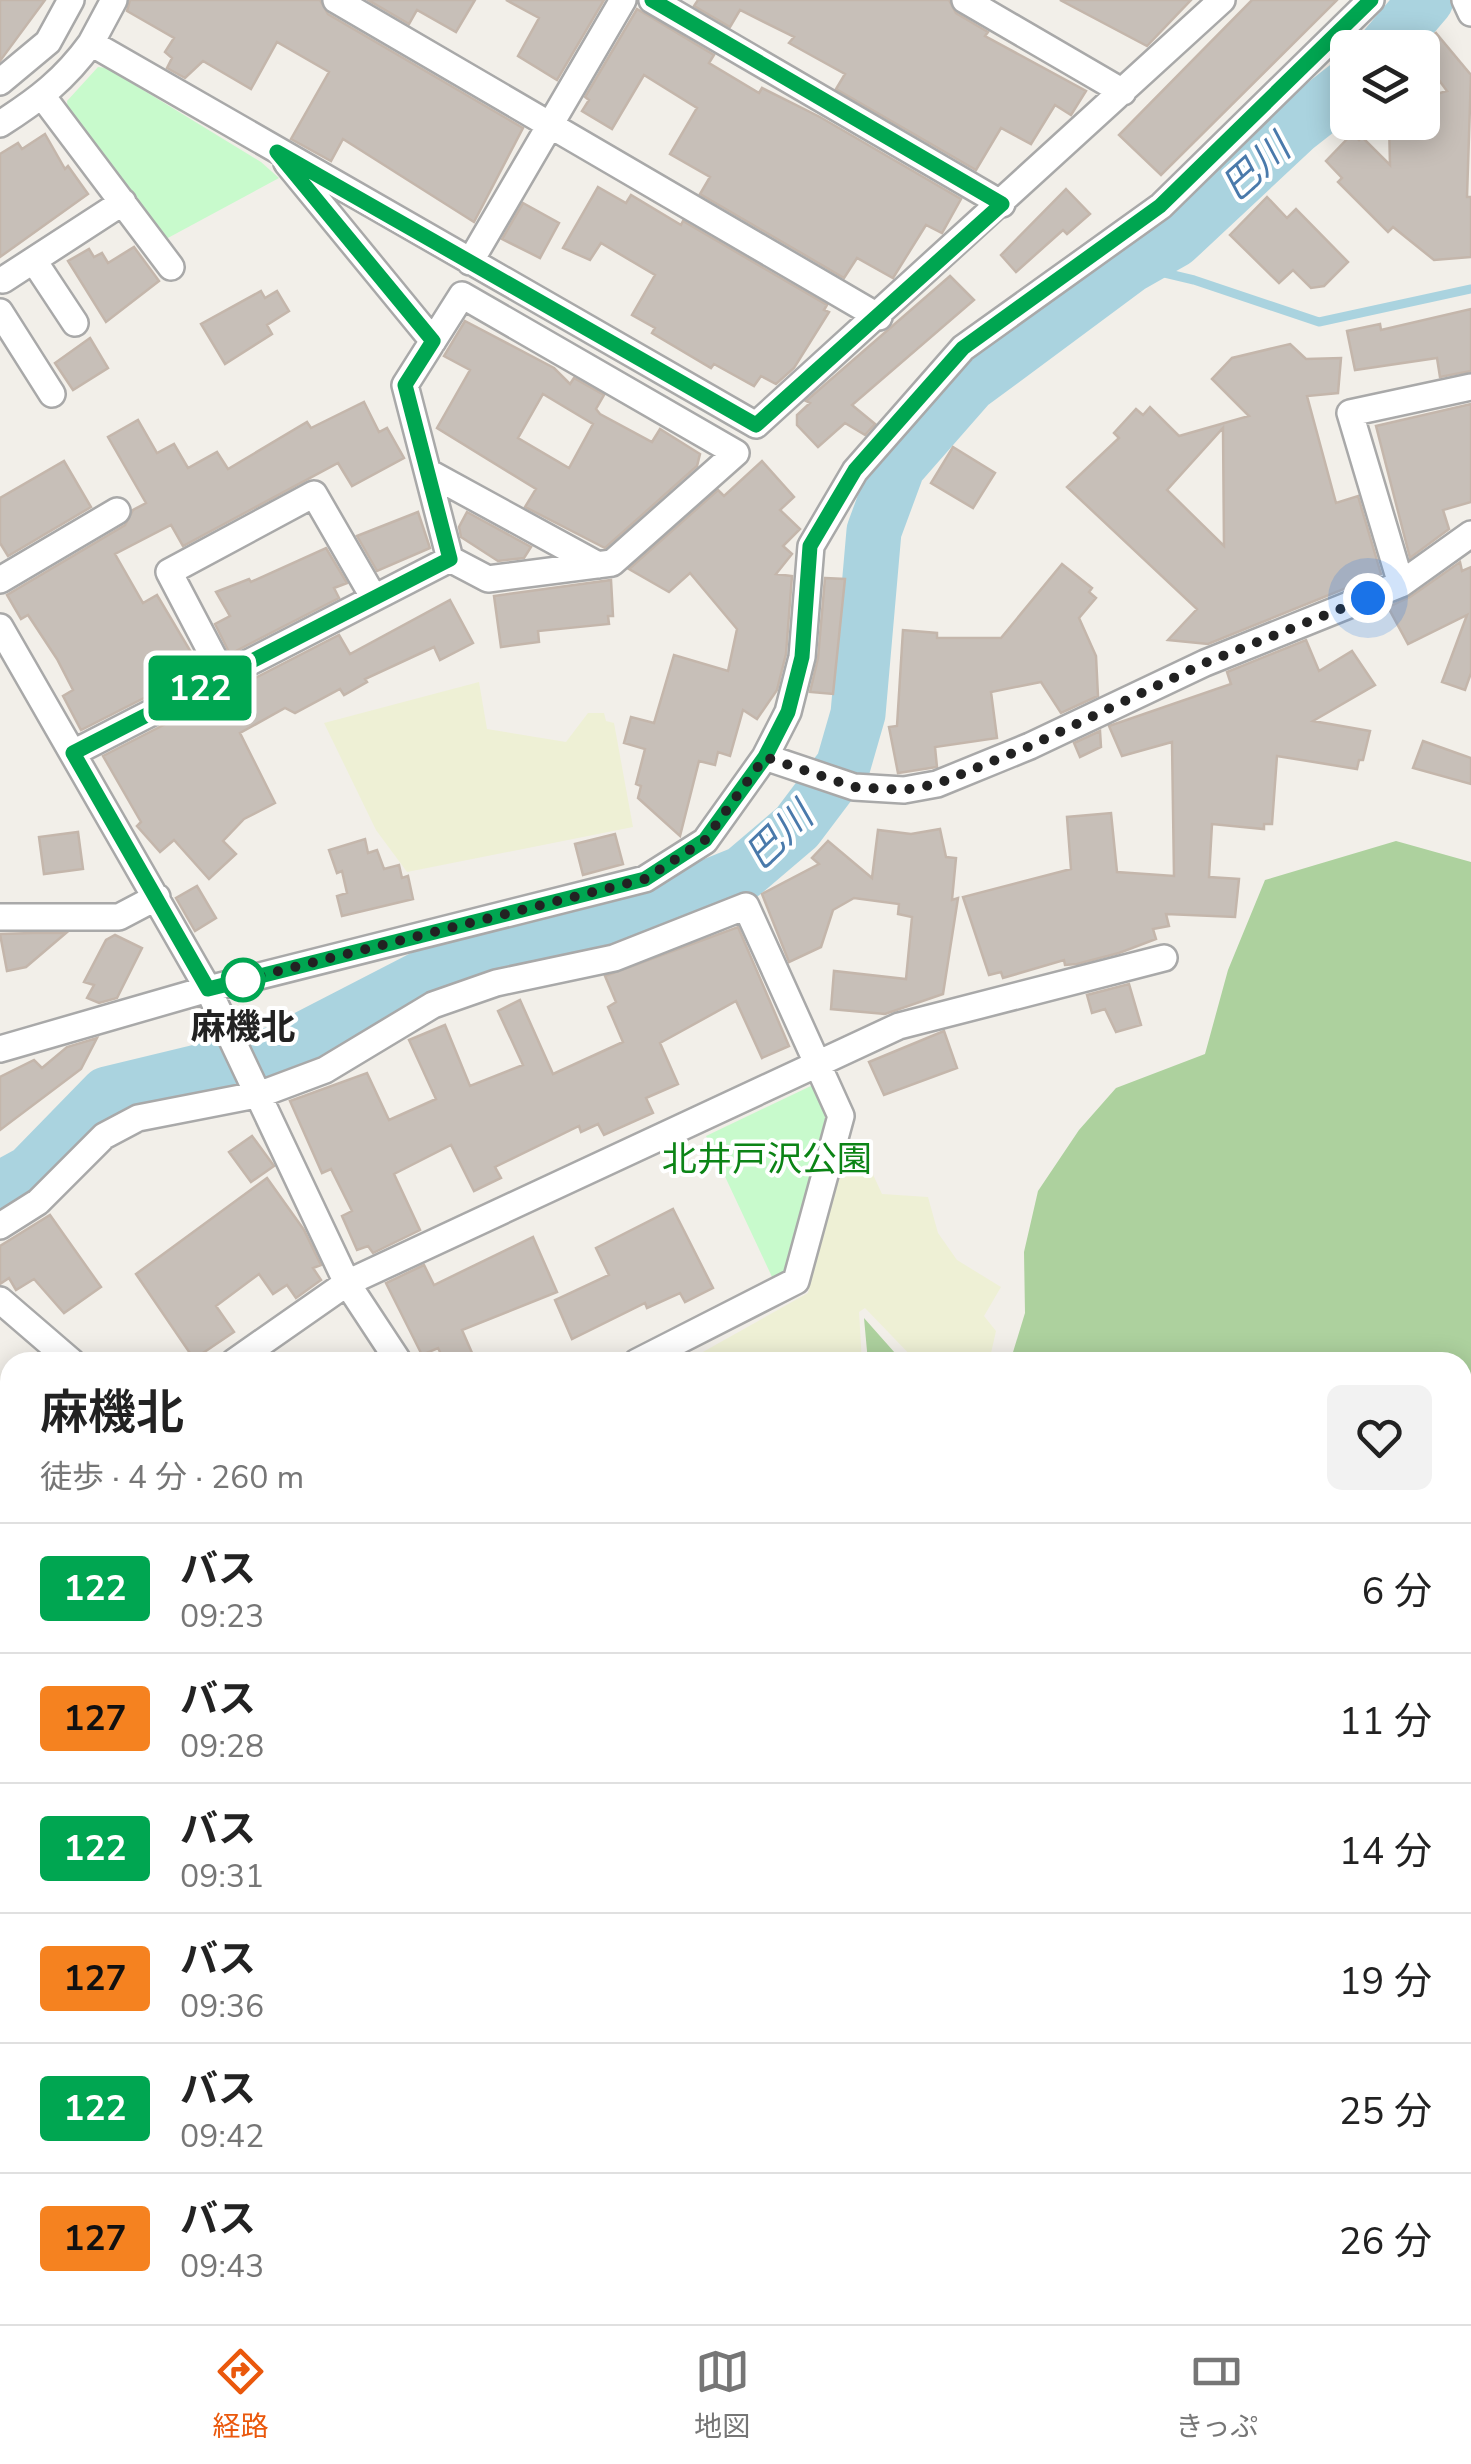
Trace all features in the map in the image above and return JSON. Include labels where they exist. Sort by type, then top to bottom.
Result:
[{"type":"street","points":[[0,82],[48,42],[71,0]]},
{"type":"street","points":[[0,124],[43,97],[68,74],[114,0]]},
{"type":"street","points":[[336,0],[878,317]]},
{"type":"street","points":[[470,262],[623,0]]},
{"type":"street","points":[[652,0],[1002,204]]},
{"type":"street","points":[[965,0],[1123,92]]},
{"type":"street","points":[[91,42],[756,425],[1222,0]]},
{"type":"street","points":[[0,1050],[208,989],[645,879],[705,840],[765,757],[788,712],[802,657],[810,546],[855,470],[963,348],[1160,206],[1371,0]]},
{"type":"street","points":[[1465,0],[1471,13]]},
{"type":"street","points":[[43,97],[171,266]]},
{"type":"street","points":[[277,152],[433,341]]},
{"type":"street","points":[[3,280],[124,202]]},
{"type":"street","points":[[34,261],[75,323]]},
{"type":"street","points":[[462,295],[736,452],[612,563],[488,579],[450,559],[405,385],[433,341],[462,295]]},
{"type":"street","points":[[0,312],[52,394]]},
{"type":"street","points":[[1400,584],[1350,414],[1471,387]]},
{"type":"street","points":[[428,472],[598,565]]},
{"type":"street","points":[[223,676],[169,572],[314,494],[374,598]]},
{"type":"street","points":[[0,580],[117,511]]},
{"type":"street","points":[[765,757],[854,787],[904,790],[937,784],[1030,746],[1205,663],[1400,584],[1471,534]]},
{"type":"street","points":[[73,753],[450,559]]},
{"type":"street","points":[[0,627],[234,1037],[347,1283],[392,1352]]},
{"type":"street","points":[[0,917],[119,917],[157,897]]},
{"type":"street","points":[[0,1226],[38,1202],[104,1136],[138,1118],[261,1094],[326,1070],[434,1004],[496,983],[614,958],[746,906],[841,1116],[796,1282],[657,1352]]},
{"type":"street","points":[[248,1352],[347,1283],[899,1026],[1164,958]]},
{"type":"street","points":[[0,1300],[60,1352]]},
{"type":"green space","points":[[98,67],[107,68],[261,162],[279,178],[166,239],[68,113],[67,101]]},
{"type":"green space","points":[[479,682],[487,729],[566,742],[588,713],[604,713],[606,721],[614,723],[633,827],[407,872],[376,830],[324,723]]},
{"type":"green space","points":[[1396,841],[1471,862],[1471,1352],[1013,1352],[1025,1313],[1024,1252],[1038,1191],[1079,1130],[1116,1088],[1205,1054],[1228,970],[1265,880]]},
{"type":"green space","name":"北井戸沢公園","points":[[813,1085],[826,1114],[789,1270],[773,1279],[706,1136]]},
{"type":"green space","points":[[870,1168],[882,1194],[928,1197],[938,1233],[957,1260],[1001,1287],[984,1316],[996,1331],[991,1352],[907,1352],[865,1308],[859,1312],[861,1352],[703,1352],[808,1293],[837,1174]]},
{"type":"green space","points":[[864,1318],[894,1352],[867,1352]]},
{"type":"building","points":[[0,0],[45,0],[0,61]]},
{"type":"building","points":[[130,0],[320,0],[328,14],[523,128],[474,222],[343,139],[331,161],[291,139],[329,72],[277,42],[251,89],[203,61],[185,78],[167,68],[172,58],[165,52],[174,38],[127,11]]},
{"type":"building","points":[[368,0],[475,0],[456,32],[417,10],[409,24]]},
{"type":"building","points":[[506,0],[604,0],[557,80],[518,56],[539,18]]},
{"type":"building","points":[[698,0],[949,0],[956,13],[988,32],[985,36],[1086,91],[1071,115],[1055,105],[1031,144],[1001,128],[976,170],[836,89],[845,74],[789,43],[794,37],[740,10],[730,27],[694,6]]},
{"type":"building","points":[[1060,0],[1191,0],[1147,46]]},
{"type":"building","points":[[1252,0],[1337,0],[1161,175],[1119,135]]},
{"type":"building","points":[[637,9],[714,55],[709,63],[759,93],[762,88],[820,117],[961,199],[942,233],[926,225],[893,278],[857,258],[844,278],[700,194],[710,177],[670,154],[697,108],[644,75],[612,129],[582,111],[589,100],[585,97]]},
{"type":"building","points":[[1440,38],[1471,75],[1467,197],[1471,197],[1471,257],[1434,260],[1393,227],[1388,232],[1338,182],[1342,178],[1326,161],[1346,140],[1365,140],[1390,165],[1389,140],[1440,140],[1440,93],[1447,91],[1440,81]]},
{"type":"building","points":[[45,134],[65,169],[68,166],[88,194],[0,257],[0,154],[18,143],[22,149]]},
{"type":"building","points":[[598,187],[626,203],[631,195],[681,225],[683,221],[827,305],[824,310],[829,312],[794,368],[776,384],[761,376],[754,386],[714,364],[711,368],[652,333],[655,328],[632,315],[655,275],[601,243],[590,260],[563,248]]},
{"type":"building","points":[[1066,189],[1090,214],[1067,234],[1063,230],[1016,272],[1001,255]]},
{"type":"building","points":[[1267,197],[1287,218],[1296,209],[1348,262],[1324,286],[1311,288],[1293,270],[1279,283],[1230,235]]},
{"type":"building","points":[[523,203],[559,223],[540,258],[502,239]]},
{"type":"building","points":[[134,247],[159,281],[106,322],[68,261],[89,249],[94,257],[102,253],[108,263]]},
{"type":"building","points":[[950,276],[974,300],[852,405],[875,424],[865,435],[845,423],[818,447],[797,425],[797,415],[810,403],[806,401]]},
{"type":"building","points":[[261,291],[265,298],[277,291],[289,311],[267,325],[272,334],[225,364],[201,324]]},
{"type":"building","points":[[1471,309],[1471,371],[1440,377],[1437,358],[1355,370],[1347,331],[1380,324],[1381,330]]},
{"type":"building","points":[[465,321],[554,368],[570,384],[574,378],[604,395],[596,409],[600,414],[652,442],[660,429],[700,454],[697,466],[605,548],[525,507],[536,489],[437,428],[470,370],[444,356]],"holes":[[[543,394],[593,424],[569,468],[518,438]]]},
{"type":"building","points":[[90,338],[108,368],[73,390],[55,363]]},
{"type":"building","points":[[1290,344],[1306,359],[1341,358],[1338,393],[1307,396],[1336,503],[1358,496],[1381,574],[1208,644],[1168,640],[1197,609],[1067,487],[1119,438],[1114,433],[1136,409],[1143,415],[1150,407],[1179,436],[1249,416],[1212,379],[1232,358]],"holes":[[[1223,428],[1224,546],[1167,490]]]},
{"type":"building","points":[[364,402],[379,432],[387,428],[404,458],[352,486],[338,463],[183,546],[171,525],[115,554],[143,603],[157,595],[201,669],[81,730],[63,696],[73,690],[57,659],[28,615],[21,619],[7,595],[125,525],[133,510],[146,503],[108,437],[138,420],[157,453],[174,444],[188,468],[217,452],[228,469],[307,422],[311,428]]},
{"type":"building","points":[[1471,404],[1471,502],[1443,510],[1449,529],[1410,558],[1376,426]]},
{"type":"building","points":[[953,447],[995,473],[973,508],[931,483]]},
{"type":"building","points":[[64,461],[91,507],[8,556],[0,543],[0,498]]},
{"type":"building","points":[[762,461],[794,497],[780,510],[800,529],[783,546],[792,554],[776,574],[792,576],[786,654],[777,690],[757,719],[743,710],[730,756],[718,752],[715,765],[699,761],[680,836],[638,798],[641,786],[636,784],[645,749],[624,743],[631,717],[654,723],[674,655],[728,671],[737,629],[690,573],[669,592],[629,569],[718,490],[724,496]]},
{"type":"building","points":[[418,512],[430,548],[377,571],[357,536]]},
{"type":"building","points":[[467,512],[531,547],[524,558],[498,561],[461,537],[459,527]]},
{"type":"building","points":[[326,548],[347,583],[334,588],[339,598],[230,654],[215,624],[230,616],[216,592],[249,579],[251,582]]},
{"type":"building","points":[[1460,562],[1462,571],[1471,567],[1471,673],[1465,690],[1442,682],[1467,615],[1408,644],[1388,607],[1410,597]]},
{"type":"building","points":[[1062,564],[1092,588],[1089,592],[1096,598],[1079,618],[1096,656],[1098,696],[1061,713],[1041,682],[991,692],[997,738],[935,747],[937,767],[898,773],[889,727],[897,726],[903,630],[937,633],[937,638],[1001,638]]},
{"type":"building","points":[[825,578],[845,579],[833,694],[810,692],[818,658]]},
{"type":"building","points":[[611,580],[613,616],[608,616],[609,624],[538,631],[539,642],[501,647],[494,596]]},
{"type":"building","points":[[450,600],[473,643],[440,660],[434,647],[365,679],[367,682],[344,695],[340,689],[295,713],[285,708],[240,733],[275,803],[244,819],[223,841],[236,854],[209,879],[174,840],[160,852],[137,826],[141,822],[103,756],[339,635],[350,654]]},
{"type":"building","points":[[1306,640],[1319,671],[1352,651],[1375,685],[1313,721],[1370,731],[1363,760],[1359,760],[1357,769],[1277,756],[1272,824],[1264,824],[1264,829],[1212,824],[1209,877],[1239,879],[1235,917],[1166,914],[1169,926],[1153,929],[1156,939],[1119,953],[1077,964],[1065,965],[1064,960],[1003,978],[1001,972],[989,975],[963,897],[1071,869],[1067,817],[1111,813],[1117,872],[1174,876],[1172,742],[1122,756],[1109,726],[1231,684],[1227,672]]},
{"type":"building","points":[[1100,731],[1101,747],[1080,757],[1074,743]]},
{"type":"building","points":[[1423,741],[1471,758],[1471,784],[1413,768]]},
{"type":"building","points":[[940,829],[946,857],[956,858],[952,900],[958,898],[943,994],[885,1014],[831,1009],[834,971],[906,979],[912,917],[898,914],[899,904],[854,898],[833,910],[821,947],[789,962],[762,894],[819,864],[812,858],[828,841],[872,878],[878,830],[911,834]]},
{"type":"building","points":[[78,832],[83,869],[44,874],[39,837]]},
{"type":"building","points":[[615,834],[623,864],[583,875],[575,844]]},
{"type":"building","points":[[365,839],[368,853],[377,850],[384,869],[399,865],[402,878],[408,876],[413,899],[342,916],[337,896],[347,893],[342,871],[337,873],[329,850]]},
{"type":"building","points":[[197,886],[216,918],[195,931],[176,898]]},
{"type":"building","points":[[738,927],[789,1046],[762,1058],[736,1001],[660,1043],[678,1084],[646,1098],[653,1113],[604,1135],[598,1124],[581,1132],[579,1126],[495,1167],[501,1178],[474,1191],[451,1145],[394,1174],[420,1230],[373,1253],[368,1246],[357,1250],[342,1216],[352,1211],[331,1169],[322,1173],[290,1101],[367,1073],[389,1120],[436,1099],[409,1040],[445,1025],[470,1086],[523,1065],[498,1011],[520,1000],[553,1074],[623,1042],[608,1007],[616,1002],[605,976]]},
{"type":"building","points":[[66,933],[26,967],[7,971],[0,934]]},
{"type":"building","points":[[115,935],[142,948],[117,998],[99,1003],[87,998],[94,985],[84,982],[106,940]]},
{"type":"building","points":[[1129,984],[1141,1025],[1116,1032],[1105,1009],[1092,1013],[1087,995]]},
{"type":"building","points":[[944,1031],[957,1068],[884,1095],[869,1062]]},
{"type":"building","points":[[97,1038],[81,1069],[0,1130],[0,1077],[34,1060],[42,1068],[67,1047]]},
{"type":"building","points":[[252,1136],[274,1166],[251,1182],[229,1152]]},
{"type":"building","points":[[267,1178],[304,1230],[321,1265],[313,1268],[321,1280],[296,1298],[287,1285],[273,1294],[259,1274],[216,1306],[234,1332],[204,1352],[189,1352],[136,1274]]},
{"type":"building","points":[[673,1209],[713,1288],[685,1302],[680,1293],[647,1308],[645,1303],[572,1339],[555,1300],[609,1275],[596,1248]]},
{"type":"building","points":[[50,1215],[101,1287],[64,1313],[34,1279],[16,1290],[9,1278],[0,1284],[0,1246]]},
{"type":"building","points":[[533,1237],[557,1292],[462,1330],[472,1352],[440,1352],[438,1348],[420,1352],[386,1283],[424,1265],[434,1285]]},
{"type":"waterway","name":"巴川","points":[[1400,30],[1426,0]]},
{"type":"waterway","name":"巴川","points":[[0,1189],[31,1172],[107,1094],[277,1053],[440,969],[605,929],[743,873],[797,827],[843,766],[858,714],[874,531],[898,466],[969,385],[1131,265],[1175,240],[1330,100]]},
{"type":"waterway","points":[[1131,265],[1194,280],[1319,322],[1471,289]]},
{"type":"bus line","name":"122","points":[[652,0],[1002,204],[756,425],[277,152],[433,341],[405,385],[450,559],[73,753],[208,989],[645,879],[705,840],[765,757],[788,712],[802,657],[810,546],[855,470],[963,348],[1160,206],[1371,0]]},
{"type":"place","name":"麻機北","points":[[243,980]]},
{"type":"route","points":[[243,980],[645,879],[705,840],[765,757],[854,787],[904,790],[937,784],[1030,746],[1205,663],[1368,598]]}]
